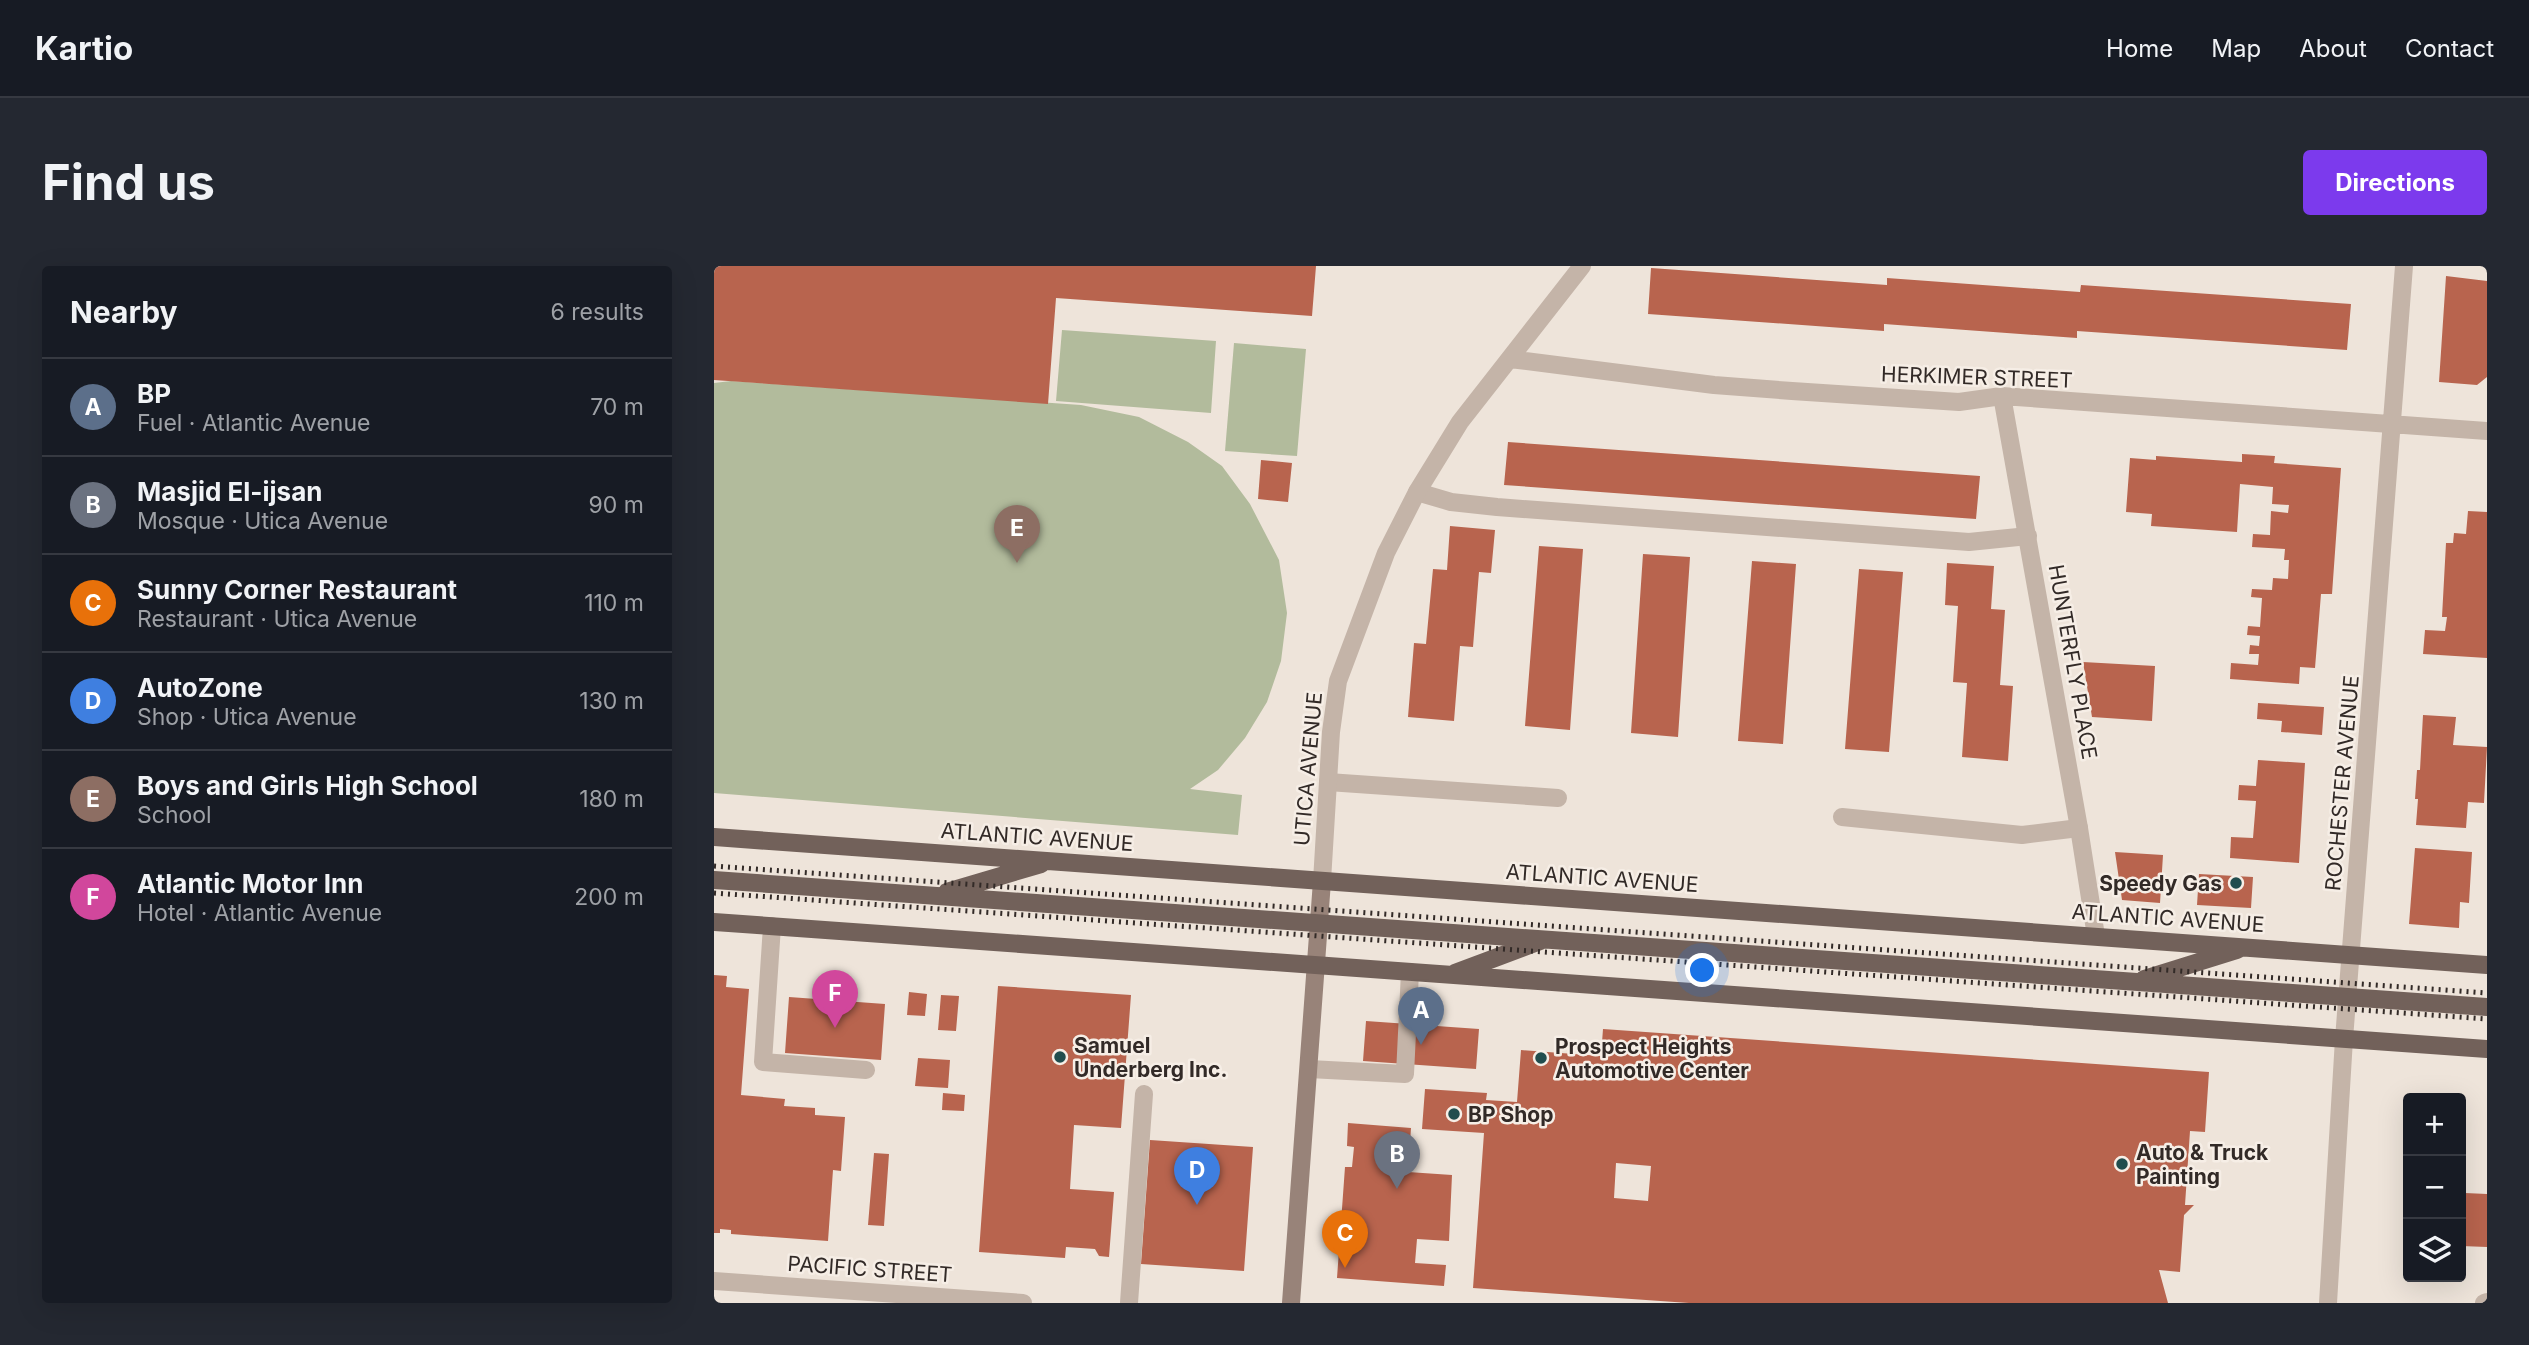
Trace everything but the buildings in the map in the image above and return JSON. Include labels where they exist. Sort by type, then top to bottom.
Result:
[{"type":"main road","name":"ATLANTIC AVENUE","points":[[714,837],[2487,965]]},
{"type":"main road","points":[[937,895],[1051,861]]},
{"type":"main road","points":[[714,880],[2487,1007]]},
{"type":"main road","name":"UTICA AVENUE","points":[[1292,1303],[1322,881]]},
{"type":"main road","points":[[714,922],[2487,1049]]},
{"type":"main road","points":[[1449,975],[1546,939]]},
{"type":"main road","points":[[2134,982],[2249,947]]},
{"type":"street","name":"UTICA AVENUE","points":[[1322,881],[1338,681],[1386,553],[1417,492],[1460,422],[1582,266]]},
{"type":"street","name":"ROCHESTER AVENUE","points":[[2328,1303],[2347,996],[2404,266]]},
{"type":"street","name":"HERKIMER STREET","points":[[1510,359],[1714,385],[1792,391],[1959,402],[2002,396],[2487,431]]},
{"type":"street","name":"HUNTERFLY PLACE","points":[[2002,396],[2096,936]]},
{"type":"street","points":[[1417,492],[1451,502],[1496,507],[1969,542],[2028,536]]},
{"type":"street","points":[[1328,782],[1558,798]]},
{"type":"street","points":[[1842,817],[2022,835],[2079,828]]},
{"type":"street","points":[[772,926],[764,1062],[866,1070]]},
{"type":"street","points":[[1309,1069],[1405,1074],[1410,972]]},
{"type":"street","points":[[1129,1303],[1144,1094]]},
{"type":"street","name":"PACIFIC STREET","points":[[714,1281],[1023,1303]]},
{"type":"green space","points":[[1062,330],[1216,341],[1211,413],[1056,401]]},
{"type":"green space","points":[[1234,343],[1306,349],[1297,456],[1225,451]]},
{"type":"green space","points":[[731,381],[1081,405],[1139,417],[1188,442],[1222,466],[1250,504],[1279,560],[1287,613],[1281,661],[1267,702],[1245,738],[1218,770],[1190,789],[1242,795],[1238,835],[714,793],[714,383]]},
{"type":"railway","points":[[714,866],[2487,993]]},
{"type":"railway","points":[[714,893],[2487,1019]]},
{"type":"place","name":"Boys and Girls High School","points":[[1017,563]]},
{"type":"place","name":"Speedy Gas","points":[[2236,883]]},
{"type":"place","name":"Atlantic Motor Inn","points":[[835,1028]]},
{"type":"place","name":"BP","points":[[1421,1045]]},
{"type":"place","name":"Samuel Underberg Inc.","points":[[1060,1057]]},
{"type":"place","name":"Prospect Heights Automotive Center","points":[[1541,1058]]},
{"type":"place","name":"BP Shop","points":[[1454,1114]]},
{"type":"place","name":"Auto & Truck Painting","points":[[2122,1164]]},
{"type":"place","name":"Masjid El-ijsan","points":[[1397,1189]]},
{"type":"place","name":"AutoZone","points":[[1197,1205]]},
{"type":"place","name":"Sunny Corner Restaurant","points":[[1345,1268]]}]
